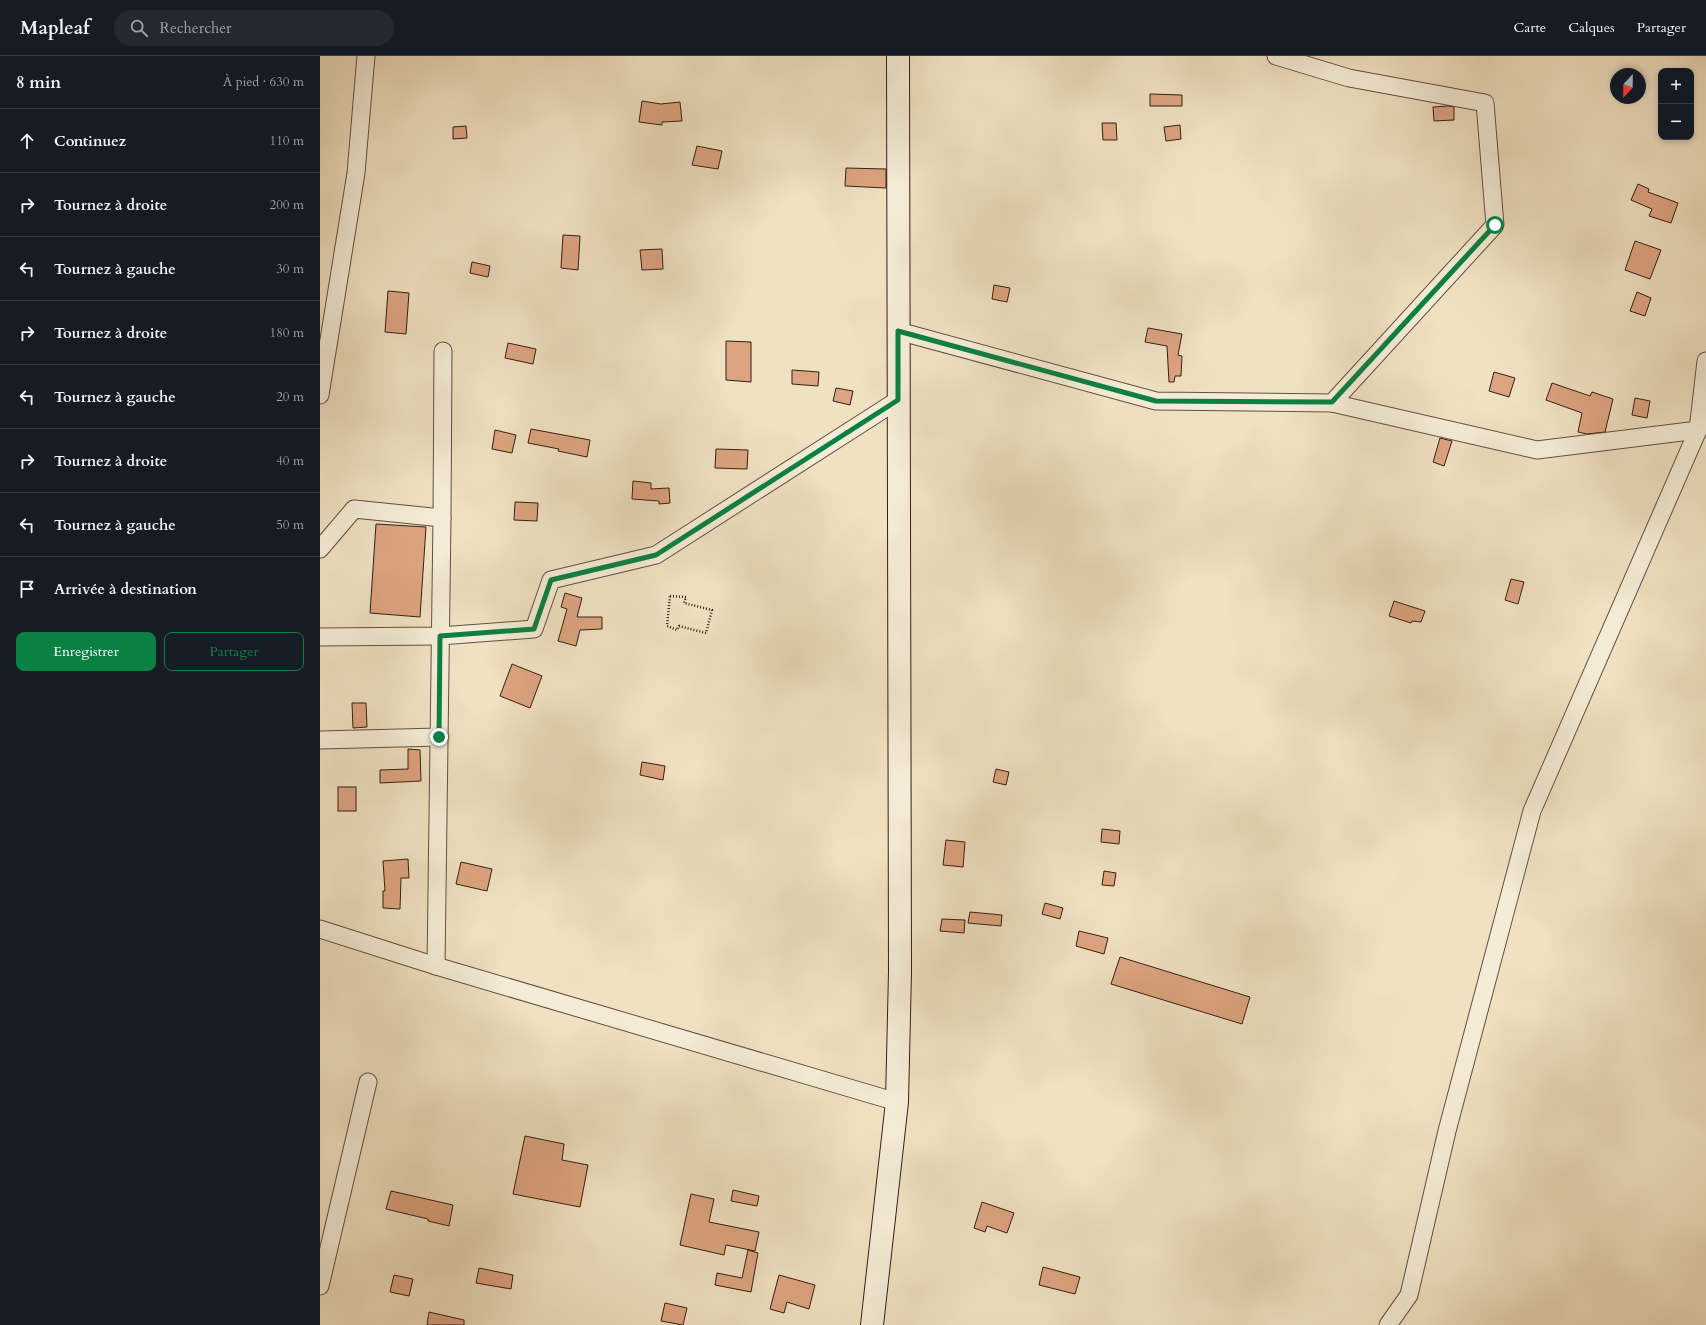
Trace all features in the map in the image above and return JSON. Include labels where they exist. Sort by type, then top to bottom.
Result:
[{"type":"main road","points":[[872,1325],[897,1102],[900,972],[898,56]]},
{"type":"street","points":[[320,395],[356,173],[366,56]]},
{"type":"street","points":[[1276,56],[1349,78],[1486,103],[1495,225],[1332,402]]},
{"type":"street","points":[[898,331],[1156,401],[1332,402],[1537,450],[1698,430]]},
{"type":"street","points":[[436,966],[443,352]]},
{"type":"street","points":[[1698,430],[1706,361]]},
{"type":"street","points":[[320,637],[440,636],[534,629],[551,580],[656,555],[898,400]]},
{"type":"street","points":[[1388,1325],[1409,1295],[1447,1131],[1532,811],[1698,430],[1706,408]]},
{"type":"street","points":[[320,549],[354,509],[442,518]]},
{"type":"street","points":[[320,740],[439,737]]},
{"type":"street","points":[[320,929],[436,966],[897,1102]]},
{"type":"street","points":[[320,1286],[368,1082]]},
{"type":"path","points":[[670,596],[686,598],[684,603],[712,610],[706,633],[679,626],[677,630],[667,626],[670,596]]},
{"type":"building","points":[[1150,94],[1182,95],[1182,106],[1150,106]]},
{"type":"building","points":[[642,101],[661,104],[680,102],[682,121],[662,122],[662,125],[639,122]]},
{"type":"building","points":[[1433,107],[1454,107],[1454,120],[1434,121]]},
{"type":"building","points":[[1102,123],[1116,123],[1117,140],[1103,140]]},
{"type":"building","points":[[1180,125],[1181,139],[1166,141],[1164,127]]},
{"type":"building","points":[[466,126],[467,138],[453,139],[453,127]]},
{"type":"building","points":[[697,146],[722,151],[718,169],[692,165]]},
{"type":"building","points":[[846,168],[886,169],[886,188],[845,186]]},
{"type":"building","points":[[1638,184],[1649,189],[1648,192],[1678,203],[1671,223],[1649,216],[1652,209],[1631,200]]},
{"type":"building","points":[[563,235],[580,236],[578,270],[561,268]]},
{"type":"building","points":[[1635,241],[1661,250],[1650,279],[1625,270]]},
{"type":"building","points":[[662,249],[663,269],[642,270],[640,250]]},
{"type":"building","points":[[472,262],[490,266],[488,277],[470,273]]},
{"type":"building","points":[[994,285],[1010,288],[1007,302],[992,299]]},
{"type":"building","points":[[388,291],[409,293],[406,334],[385,332]]},
{"type":"building","points":[[1637,292],[1651,298],[1645,316],[1630,311]]},
{"type":"building","points":[[1148,328],[1182,334],[1178,355],[1182,356],[1181,376],[1175,376],[1174,382],[1169,382],[1167,346],[1145,342]]},
{"type":"building","points":[[726,341],[751,342],[751,382],[726,380]]},
{"type":"building","points":[[508,343],[536,349],[533,364],[505,358]]},
{"type":"building","points":[[792,370],[819,372],[818,386],[792,384]]},
{"type":"building","points":[[1494,372],[1515,378],[1509,397],[1489,391]]},
{"type":"building","points":[[1552,383],[1590,396],[1592,392],[1613,399],[1605,432],[1587,434],[1578,432],[1582,413],[1546,400]]},
{"type":"building","points":[[836,388],[853,391],[850,405],[833,401]]},
{"type":"building","points":[[1635,398],[1650,401],[1647,418],[1632,415]]},
{"type":"building","points":[[531,429],[590,440],[587,457],[558,451],[559,449],[528,443]]},
{"type":"building","points":[[495,430],[516,435],[512,453],[492,449]]},
{"type":"building","points":[[1440,438],[1452,441],[1444,466],[1433,462]]},
{"type":"building","points":[[716,449],[748,450],[747,469],[715,468]]},
{"type":"building","points":[[633,481],[651,483],[651,489],[669,488],[670,503],[659,504],[659,501],[632,499]]},
{"type":"building","points":[[515,502],[538,503],[537,521],[514,520]]},
{"type":"building","points":[[376,524],[426,527],[420,617],[370,613]]},
{"type":"building","points":[[1511,579],[1524,582],[1518,604],[1505,600]]},
{"type":"building","points":[[565,593],[582,598],[577,617],[602,617],[602,629],[580,630],[576,646],[558,641],[567,609],[561,607]]},
{"type":"building","points":[[1394,601],[1425,611],[1421,622],[1412,621],[1411,623],[1389,616]]},
{"type":"building","points":[[512,664],[542,676],[530,708],[500,696]]},
{"type":"building","points":[[352,703],[366,703],[367,727],[353,728]]},
{"type":"building","points":[[408,749],[420,750],[421,781],[380,783],[380,770],[408,769]]},
{"type":"building","points":[[642,762],[665,766],[663,780],[640,775]]},
{"type":"building","points":[[996,769],[1009,772],[1006,785],[993,782]]},
{"type":"building","points":[[338,787],[356,787],[356,811],[338,811]]},
{"type":"building","points":[[1102,829],[1120,831],[1119,844],[1101,842]]},
{"type":"building","points":[[946,840],[965,842],[963,867],[943,865]]},
{"type":"building","points":[[408,859],[409,878],[401,878],[400,909],[383,908],[383,891],[385,891],[383,861]]},
{"type":"building","points":[[461,862],[492,869],[487,891],[456,884]]},
{"type":"building","points":[[1104,871],[1116,873],[1114,886],[1102,885]]},
{"type":"building","points":[[1045,903],[1063,908],[1060,919],[1042,914]]},
{"type":"building","points":[[970,912],[1002,915],[1001,926],[968,923]]},
{"type":"building","points":[[942,919],[965,920],[964,933],[940,931]]},
{"type":"building","points":[[1079,931],[1108,938],[1104,954],[1076,946]]},
{"type":"building","points":[[1120,957],[1250,997],[1242,1024],[1111,984]]},
{"type":"building","points":[[525,1136],[564,1144],[562,1160],[588,1165],[580,1207],[513,1194]]},
{"type":"building","points":[[733,1190],[759,1196],[757,1206],[731,1201]]},
{"type":"building","points":[[391,1191],[453,1205],[449,1226],[428,1221],[428,1219],[386,1209]]},
{"type":"building","points":[[691,1194],[714,1199],[709,1222],[759,1232],[755,1251],[726,1245],[724,1255],[680,1245]]},
{"type":"building","points":[[982,1202],[1014,1213],[1007,1233],[987,1226],[985,1232],[974,1228]]},
{"type":"building","points":[[748,1250],[758,1253],[751,1292],[715,1285],[717,1273],[742,1278]]},
{"type":"building","points":[[1043,1267],[1080,1277],[1075,1294],[1039,1285]]},
{"type":"building","points":[[479,1268],[513,1275],[511,1289],[476,1283]]},
{"type":"building","points":[[394,1275],[413,1279],[409,1296],[390,1292]]},
{"type":"building","points":[[779,1275],[815,1285],[809,1309],[787,1302],[784,1313],[770,1309]]},
{"type":"building","points":[[665,1303],[687,1308],[683,1325],[661,1321]]},
{"type":"building","points":[[429,1312],[464,1320],[464,1325],[427,1325]]},
{"type":"route","points":[[439,737],[440,636],[534,629],[551,580],[656,555],[898,400],[898,331],[1156,401],[1332,402],[1495,225]]}]
